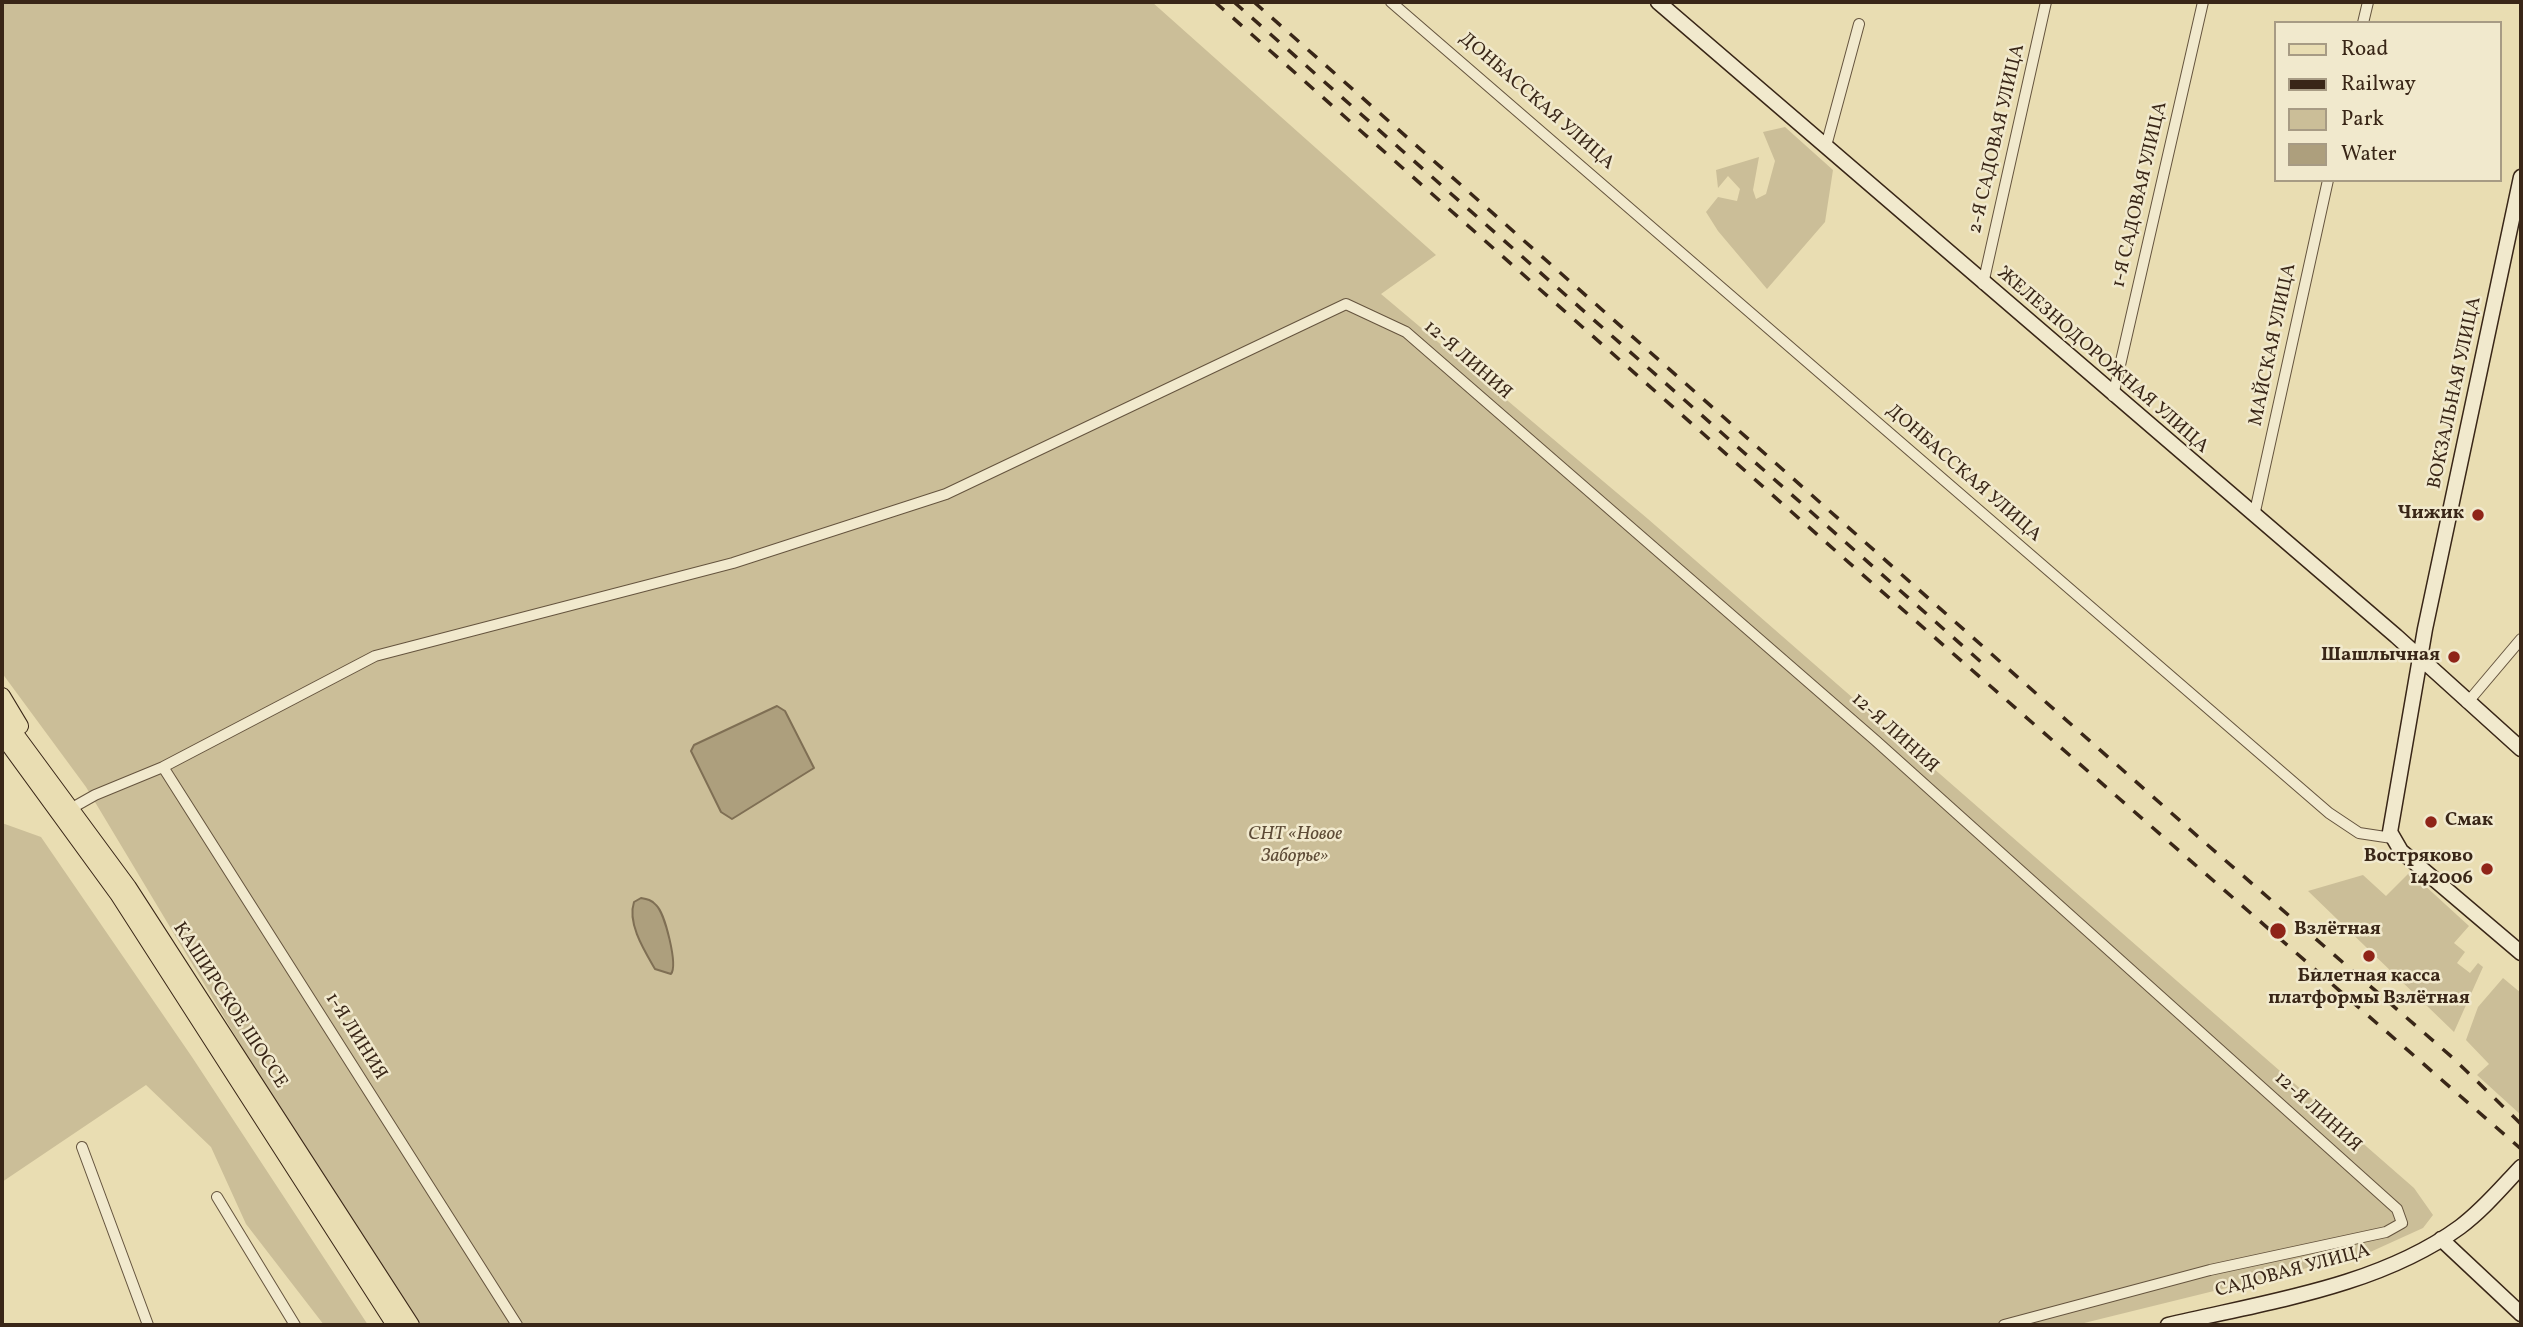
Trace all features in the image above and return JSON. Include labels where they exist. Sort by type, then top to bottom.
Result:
[{"type":"main road","points":[[2,696],[72,808]]},
{"type":"main road","name":"КАШИРСКОЕ ШОССЕ","points":[[2,716],[128,887],[411,1325]]},
{"type":"main road","name":"КАШИРСКОЕ ШОССЕ","points":[[2,734],[118,894],[395,1325]]},
{"type":"street","name":"ДОНБАССКАЯ УЛИЦА","points":[[1391,2],[2334,817],[2359,834],[2392,838]]},
{"type":"street","name":"2-Я САДОВАЯ УЛИЦА","points":[[1983,284],[2046,2]]},
{"type":"street","name":"1-Я САДОВАЯ УЛИЦА","points":[[2113,396],[2203,2]]},
{"type":"street","points":[[2363,21],[2368,2]]},
{"type":"street","name":"ЖЕЛЕЗНОДОРОЖНАЯ УЛИЦА","points":[[1664,4],[1983,284],[2420,657],[2467,703],[2521,749]]},
{"type":"street","points":[[1826,146],[1859,24]]},
{"type":"street","name":"ВОКЗАЛЬНАЯ УЛИЦА","points":[[2392,838],[2392,808],[2420,657],[2521,177]]},
{"type":"street","name":"МАЙСКАЯ УЛИЦА","points":[[2254,517],[2328,182]]},
{"type":"street","name":"12-Я ЛИНИЯ","points":[[163,767],[375,656],[733,563],[946,494],[1346,304],[1406,332],[1875,740],[2397,1209],[2400,1215],[2402,1223],[2386,1232],[2210,1270],[2004,1325]]},
{"type":"street","points":[[2467,703],[2521,639]]},
{"type":"street","points":[[72,808],[95,794],[163,767]]},
{"type":"street","name":"1-Я ЛИНИЯ","points":[[163,767],[517,1325]]},
{"type":"street","points":[[2392,838],[2407,857],[2521,953]]},
{"type":"street","points":[[82,1147],[148,1325]]},
{"type":"street","name":"САДОВАЯ УЛИЦА","points":[[2168,1325],[2344,1281],[2392,1264],[2441,1239],[2479,1211],[2521,1167]]},
{"type":"street","points":[[217,1197],[295,1325]]},
{"type":"street","points":[[2441,1239],[2521,1314]]},
{"type":"green space","name":"СНТ «Новое Заборье»","points":[[2,2],[1152,2],[1436,255],[1381,294],[1648,519],[2414,1188],[2433,1215],[2423,1228],[2368,1253],[2076,1325],[421,1325],[299,1142],[86,787],[2,673]]},
{"type":"green space","points":[[1785,127],[1833,170],[1825,222],[1767,289],[1718,231],[1706,212],[1718,197],[1737,201],[1740,189],[1728,176],[1718,188],[1716,170],[1759,157],[1753,190],[1756,199],[1766,194],[1775,161],[1763,132]]},
{"type":"green space","points":[[2,823],[41,837],[192,1057],[368,1325],[324,1325],[246,1224],[211,1147],[146,1085],[2,1182]]},
{"type":"green space","points":[[2410,872],[2469,926],[2454,943],[2465,952],[2457,963],[2470,973],[2478,963],[2483,967],[2454,1032],[2308,891],[2363,875],[2386,896]]},
{"type":"green space","points":[[2503,978],[2521,993],[2521,1115],[2477,1075],[2489,1064],[2466,1040],[2478,1007]]},
{"type":"water","points":[[777,706],[785,711],[814,768],[732,819],[721,812],[691,751],[694,745]]},
{"type":"water","points":[[641,898],[654,903],[660,910],[672,950],[671,974],[655,969],[638,936],[632,910],[634,902]]},
{"type":"railway","points":[[1215,2],[1855,568],[2521,1149]]},
{"type":"railway","points":[[1234,2],[1981,662]]},
{"type":"railway","points":[[1254,2],[2203,841],[2453,1058],[2521,1124]]},
{"type":"place","name":"Чижик","points":[[2478,515]]},
{"type":"place","name":"Шашлычная","points":[[2454,657]]},
{"type":"place","name":"Смак","points":[[2431,822]]},
{"type":"place","name":"Востряково 142006","points":[[2487,869]]},
{"type":"place","name":"Взлётная","points":[[2278,931]]},
{"type":"place","name":"Билетная касса платформы Взлётная","points":[[2369,956]]}]
